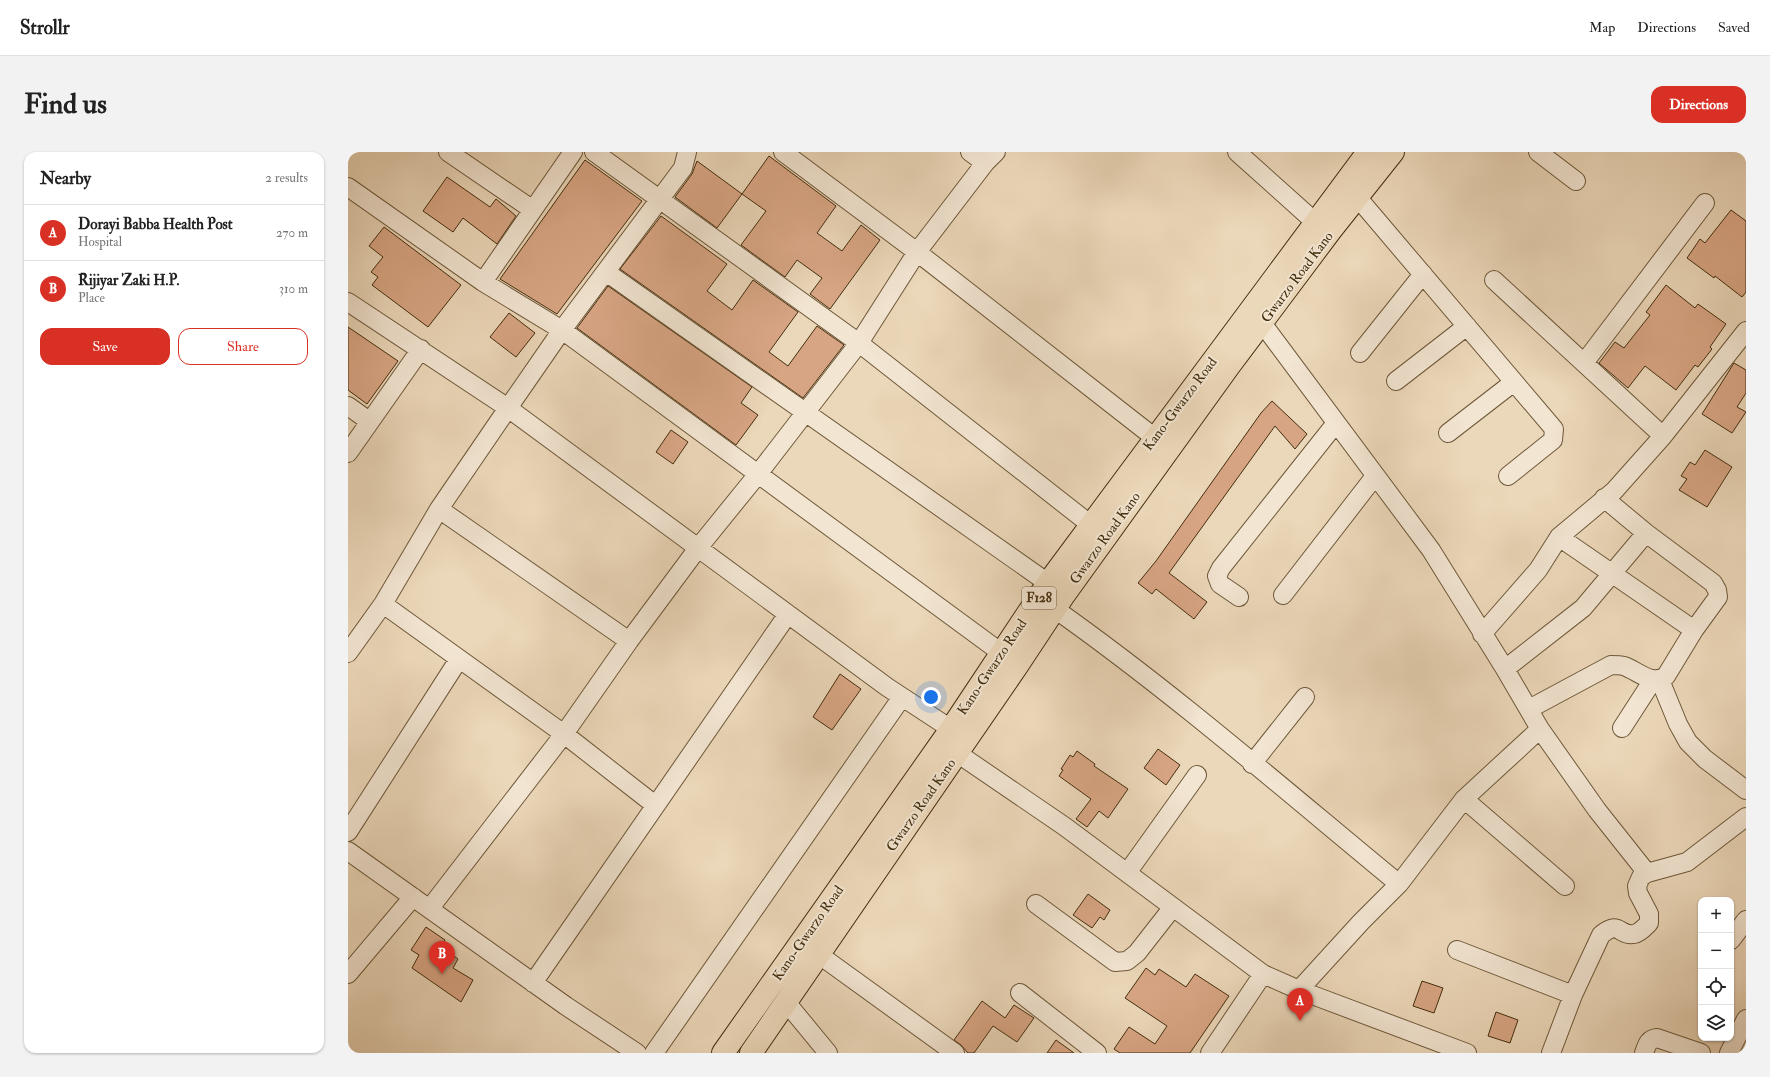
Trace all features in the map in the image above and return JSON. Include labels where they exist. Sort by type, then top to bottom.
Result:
[{"type":"main road","name":"Kano-Gwarzo Road","points":[[723,1053],[884,841],[951,729],[1003,654],[1048,583],[1368,152]]},
{"type":"main road","name":"Gwarzo Road Kano","points":[[751,1053],[818,954],[884,841],[957,753],[1064,595],[1229,366],[1331,230],[1358,198],[1392,152]]},
{"type":"street","points":[[448,152],[533,210]]},
{"type":"street","points":[[483,282],[573,152]]},
{"type":"street","points":[[594,152],[859,343],[1091,525]]},
{"type":"street","points":[[348,653],[383,604],[439,509],[562,330],[684,168],[687,152]]},
{"type":"street","points":[[783,152],[917,252],[1155,438]]},
{"type":"street","points":[[430,908],[564,734],[628,641],[698,548],[758,474],[859,343],[917,252],[990,157],[970,152]]},
{"type":"street","points":[[1237,152],[1315,222]]},
{"type":"street","points":[[1538,152],[1576,181]]},
{"type":"street","points":[[348,187],[483,282],[562,330],[1003,654]]},
{"type":"street","points":[[1358,198],[1554,429],[1555,435],[1553,440],[1508,476]]},
{"type":"street","points":[[1584,363],[1705,203]]},
{"type":"street","points":[[606,272],[1048,583]]},
{"type":"street","points":[[1360,353],[1423,274]]},
{"type":"street","points":[[1494,280],[1663,436]]},
{"type":"street","points":[[348,302],[508,408],[902,697],[951,729]]},
{"type":"street","points":[[1262,323],[1431,550],[1505,669],[1540,729],[1597,810],[1647,873]]},
{"type":"street","points":[[1396,382],[1467,326]]},
{"type":"street","points":[[1482,634],[1538,570],[1559,537],[1614,491],[1663,436],[1744,337]]},
{"type":"street","points":[[348,453],[421,349]]},
{"type":"street","points":[[1448,433],[1514,382]]},
{"type":"street","points":[[348,406],[369,421]]},
{"type":"street","points":[[1240,597],[1220,584],[1217,576],[1221,568],[1336,423]]},
{"type":"street","points":[[1283,595],[1375,476]]},
{"type":"street","points":[[1604,498],[1646,533],[1713,582],[1717,590],[1718,597],[1694,630],[1666,676],[1656,680],[1622,728]]},
{"type":"street","points":[[439,509],[628,641]]},
{"type":"street","points":[[1505,669],[1583,608],[1646,533]]},
{"type":"street","points":[[1559,537],[1694,630]]},
{"type":"street","points":[[383,604],[564,734],[655,806]]},
{"type":"street","points":[[1055,609],[1112,650],[1399,884]]},
{"type":"street","points":[[533,982],[788,614]]},
{"type":"street","points":[[348,832],[459,659]]},
{"type":"street","points":[[1529,709],[1611,665],[1623,666],[1656,680],[1688,742],[1705,759],[1746,790]]},
{"type":"street","points":[[654,1053],[902,697]]},
{"type":"street","points":[[1252,764],[1306,697]]},
{"type":"street","points":[[1299,990],[1360,922],[1399,884],[1464,799],[1540,729]]},
{"type":"street","points":[[957,753],[1064,826],[1263,974],[1299,990],[1463,1052]]},
{"type":"street","points":[[1127,873],[1197,775]]},
{"type":"street","points":[[1464,799],[1565,886]]},
{"type":"street","points":[[1551,1053],[1573,996],[1601,935],[1608,929],[1616,928],[1633,935],[1649,923],[1649,914],[1638,893],[1637,886],[1641,877],[1647,873],[1687,862],[1746,817]]},
{"type":"street","points":[[348,851],[533,982],[637,1053]]},
{"type":"street","points":[[350,966],[413,897]]},
{"type":"street","points":[[1036,904],[1115,962],[1127,961],[1137,953],[1174,907]]},
{"type":"street","points":[[1734,936],[1746,920]]},
{"type":"street","points":[[1457,950],[1573,996]]},
{"type":"street","points":[[818,954],[955,1053]]},
{"type":"street","points":[[1210,1053],[1263,974]]},
{"type":"street","points":[[1020,993],[1097,1053]]},
{"type":"street","points":[[786,1002],[828,1053]]},
{"type":"street","points":[[1729,1053],[1746,1019]]},
{"type":"street","points":[[1644,1053],[1648,1041],[1652,1038],[1657,1038],[1701,1053]]},
{"type":"building","points":[[769,156],[836,206],[817,233],[842,251],[861,225],[880,240],[830,309],[810,294],[822,278],[797,260],[785,277],[741,245],[766,211],[742,194]]},
{"type":"building","points":[[585,160],[642,201],[557,314],[500,279]]},
{"type":"building","points":[[697,161],[742,194],[717,228],[675,197],[692,174]]},
{"type":"building","points":[[447,177],[490,207],[496,199],[516,216],[497,244],[463,218],[453,232],[423,211]]},
{"type":"building","points":[[1731,210],[1746,221],[1746,292],[1742,297],[1715,276],[1714,278],[1687,258],[1700,239],[1705,243]]},
{"type":"building","points":[[661,216],[727,264],[707,291],[732,310],[753,280],[798,312],[769,352],[788,366],[817,326],[844,345],[803,398],[620,269]]},
{"type":"building","points":[[384,227],[461,285],[428,327],[372,285],[378,277],[371,272],[383,257],[369,246]]},
{"type":"building","points":[[1666,285],[1695,308],[1698,304],[1726,324],[1710,347],[1712,349],[1698,367],[1695,365],[1676,390],[1645,366],[1628,388],[1599,363],[1615,342],[1624,348],[1650,315],[1646,312]]},
{"type":"building","points":[[608,286],[752,387],[741,403],[758,415],[736,445],[577,328]]},
{"type":"building","points":[[509,313],[535,333],[516,357],[490,337]]},
{"type":"building","points":[[348,327],[398,361],[367,404],[348,390]]},
{"type":"building","points":[[1734,363],[1746,370],[1746,393],[1737,407],[1746,412],[1732,433],[1702,414]]},
{"type":"building","points":[[1272,401],[1307,434],[1295,449],[1275,426],[1169,573],[1207,602],[1194,619],[1156,589],[1152,594],[1138,583],[1156,561],[1261,413]]},
{"type":"building","points":[[671,430],[688,442],[673,464],[656,452]]},
{"type":"building","points":[[1705,450],[1732,467],[1707,507],[1679,490],[1687,479],[1681,476],[1690,462],[1695,465]]},
{"type":"building","points":[[840,674],[861,689],[832,730],[813,717]]},
{"type":"building","points":[[1158,749],[1180,765],[1166,785],[1144,768]]},
{"type":"building","points":[[1077,751],[1095,764],[1094,766],[1128,789],[1108,818],[1099,811],[1087,827],[1076,819],[1091,799],[1059,776],[1063,770],[1061,769],[1070,755],[1073,757]]},
{"type":"building","points":[[1088,894],[1110,910],[1104,920],[1100,917],[1092,928],[1073,915]]},
{"type":"building","points":[[426,927],[445,940],[441,947],[458,959],[453,968],[473,980],[461,1002],[412,968],[419,955],[411,950]]},
{"type":"building","points":[[1146,968],[1155,975],[1159,969],[1186,987],[1195,974],[1229,996],[1190,1053],[1120,1053],[1114,1049],[1129,1027],[1155,1044],[1167,1026],[1125,998]]},
{"type":"building","points":[[1422,981],[1443,988],[1434,1013],[1413,1006]]},
{"type":"building","points":[[982,1001],[1005,1018],[1014,1005],[1034,1018],[1017,1042],[993,1026],[974,1053],[968,1053],[954,1040]]},
{"type":"building","points":[[1496,1012],[1518,1020],[1510,1043],[1488,1036]]},
{"type":"building","points":[[1056,1040],[1074,1053],[1047,1053]]},
{"type":"place","name":"Rijiyar Zaki H.P.","points":[[442,974]]},
{"type":"place","name":"Dorayi Babba Health Post","points":[[1300,1021]]}]
